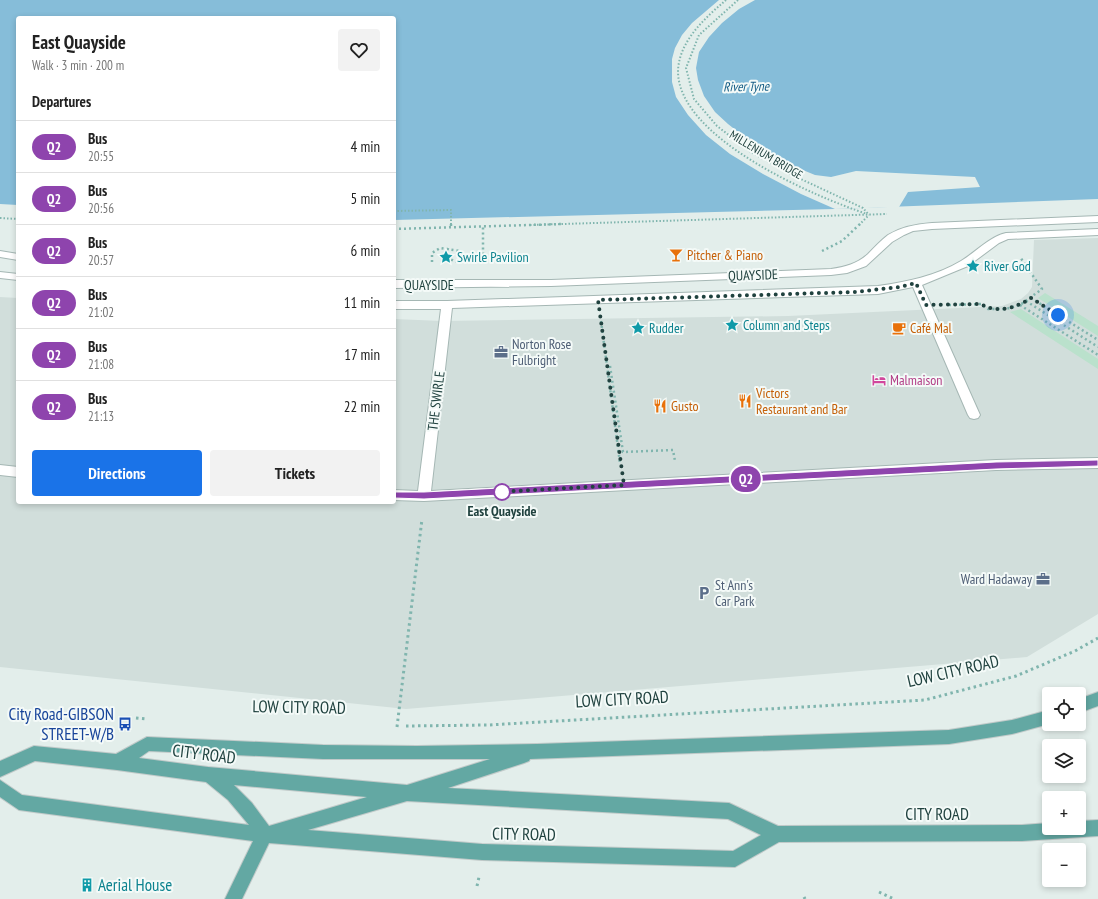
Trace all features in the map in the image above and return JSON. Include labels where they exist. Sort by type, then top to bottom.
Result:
[{"type":"main road","points":[[1086,703],[1098,699]]},
{"type":"main road","points":[[0,769],[34,753],[117,762],[147,744],[323,752],[537,751],[949,737],[998,730],[1042,719]]},
{"type":"main road","points":[[407,793],[537,751]]},
{"type":"main road","name":"CITY ROAD","points":[[117,762],[208,775],[407,793],[729,812],[777,834],[1022,833],[1098,828]]},
{"type":"main road","points":[[208,775],[228,789],[243,803],[265,835],[233,899]]},
{"type":"main road","name":"CITY ROAD","points":[[0,788],[19,802],[265,835],[482,852],[735,859],[777,834]]},
{"type":"main road","name":"CITY ROAD","points":[[265,835],[407,793]]},
{"type":"street","name":"QUAYSIDE","points":[[396,284],[544,284],[831,272],[845,270],[859,265],[870,258],[895,235],[913,228],[946,225],[1098,218]]},
{"type":"street","name":"QUAYSIDE","points":[[396,305],[447,306],[855,292],[899,287],[916,283],[964,264],[996,241],[1006,236],[1098,232]]},
{"type":"street","points":[[0,254],[16,257]]},
{"type":"street","points":[[0,275],[16,277]]},
{"type":"street","points":[[916,283],[974,415]]},
{"type":"street","name":"THE SWIRLE","points":[[424,496],[447,306]]},
{"type":"street","points":[[396,495],[424,496],[996,466],[1098,463]]},
{"type":"street","points":[[0,470],[16,472]]},
{"type":"path","name":"MILLENIUM BRIDGE","points":[[726,0],[693,30],[685,44],[680,57],[678,74],[685,100],[703,124],[737,150],[779,175],[850,209],[869,215]]},
{"type":"path","points":[[738,0],[715,16],[704,27],[691,47],[687,58],[685,72],[694,100],[710,122],[751,152],[791,174],[863,208],[869,215]]},
{"type":"path","points":[[396,211],[451,210],[451,228]]},
{"type":"path","points":[[396,229],[869,215]]},
{"type":"path","points":[[818,253],[842,241],[869,215]]},
{"type":"path","points":[[0,218],[16,219]]},
{"type":"path","points":[[446,257],[448,248]]},
{"type":"path","points":[[926,305],[981,304],[988,309],[1006,309],[1020,305],[1042,289]]},
{"type":"path","points":[[1031,298],[1098,340]]},
{"type":"path","points":[[598,300],[624,485]]},
{"type":"path","points":[[1026,301],[1098,347]]},
{"type":"path","points":[[1020,305],[1098,355]]},
{"type":"path","points":[[610,366],[623,452],[673,450],[679,482]]},
{"type":"path","points":[[397,727],[424,496]]},
{"type":"path","name":"LOW CITY ROAD","points":[[390,727],[488,725],[925,700],[1016,676],[1075,651],[1098,638]]},
{"type":"path","points":[[136,718],[151,719]]},
{"type":"path","points":[[477,886],[479,877]]},
{"type":"path","points":[[879,892],[894,899]]},
{"type":"shaded area","points":[[1098,238],[1098,614],[1027,657],[406,709],[0,667],[0,297],[16,298],[16,504],[396,504],[396,319],[442,321],[788,316],[1002,306],[1021,299],[1032,287],[1034,240]]},
{"type":"green space","points":[[1045,293],[1098,326],[1098,336],[1038,298]]},
{"type":"green space","points":[[1021,309],[1098,359],[1098,369],[1010,312]]},
{"type":"water","name":"River Tyne","points":[[0,0],[1098,0],[1098,199],[835,209],[396,220],[396,16],[16,16],[16,205],[0,204]]},
{"type":"pier","points":[[719,0],[755,0],[739,9],[722,23],[709,37],[699,52],[696,68],[698,80],[704,96],[715,112],[747,139],[793,166],[815,175],[831,177],[856,171],[975,177],[980,187],[908,192],[899,207],[835,209],[801,194],[763,174],[730,154],[706,135],[688,115],[676,97],[672,82],[672,59],[675,48],[682,35],[692,23]]},
{"type":"bus line","name":"Q2","points":[[396,495],[424,496],[996,466],[1098,463]]},
{"type":"place","name":"Pitcher & Piano","points":[[676,255]]},
{"type":"place","name":"Swirle Pavilion","points":[[446,257]]},
{"type":"place","name":"River God","points":[[973,266]]},
{"type":"place","name":"Column and Steps","points":[[732,325]]},
{"type":"place","name":"Rudder","points":[[638,328]]},
{"type":"place","name":"Café Mal","points":[[899,328]]},
{"type":"place","name":"Norton Rose Fulbright","points":[[501,352]]},
{"type":"place","name":"Malmaison","points":[[879,380]]},
{"type":"place","name":"Victors Restaurant and Bar","points":[[745,401]]},
{"type":"place","name":"Gusto","points":[[660,406]]},
{"type":"place","name":"East Quayside","points":[[502,492]]},
{"type":"place","name":"Ward Hadaway","points":[[1043,579]]},
{"type":"place","name":"St Ann's Car Park","points":[[704,593]]},
{"type":"place","name":"City Road-GIBSON STREET-W/B","points":[[125,724]]},
{"type":"place","name":"Aerial House","points":[[87,885]]},
{"type":"route","points":[[502,492],[497,492],[624,485],[598,300],[855,292],[899,287],[916,283],[926,305],[981,304],[988,309],[1006,309],[1020,305],[1031,298],[1058,315]]}]
